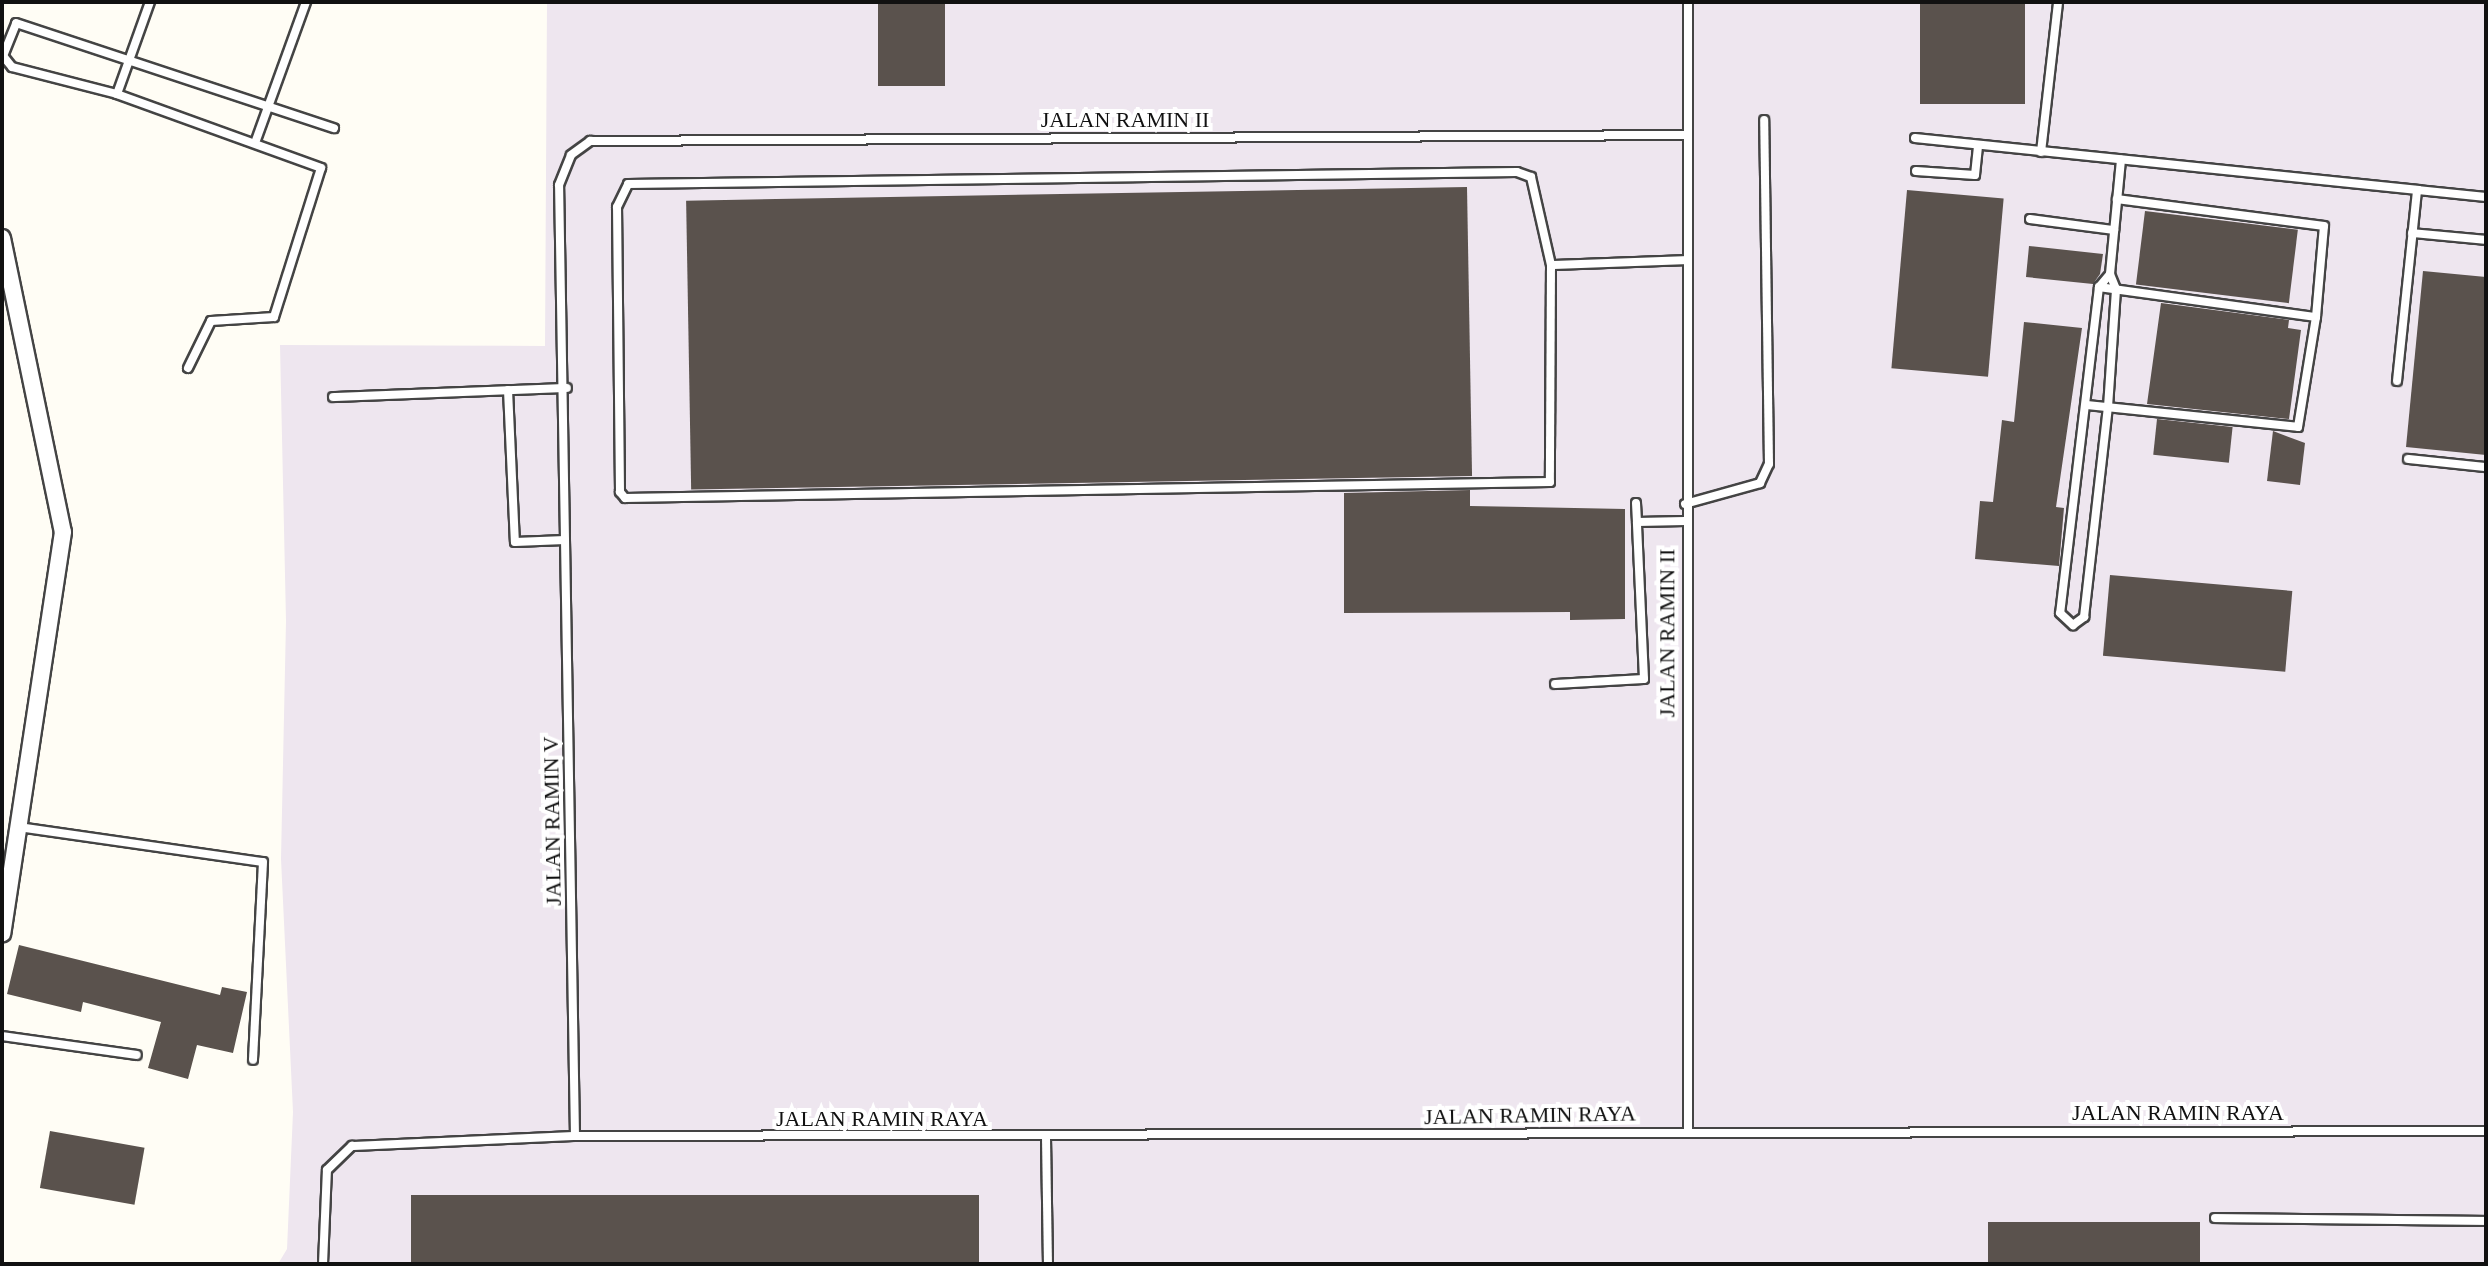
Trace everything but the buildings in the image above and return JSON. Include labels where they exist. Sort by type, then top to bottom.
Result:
[{"type":"street","points":[[2,238],[63,532],[2,933]]},
{"type":"lane","points":[[117,94],[150,2]]},
{"type":"lane","points":[[255,143],[306,2]]},
{"type":"lane","name":"JALAN RAMIN II","points":[[1688,2],[1684,135],[1688,1131]]},
{"type":"lane","points":[[2041,152],[2058,2]]},
{"type":"lane","points":[[188,368],[211,321],[274,317],[322,172],[255,143],[117,94],[12,67],[3,58],[5,42],[20,21],[334,128]]},
{"type":"lane","points":[[1685,504],[1760,483],[1769,464],[1764,120]]},
{"type":"lane","name":"JALAN RAMIN II","points":[[571,155],[590,141],[1684,135]]},
{"type":"lane","points":[[1915,138],[2486,197]]},
{"type":"lane","points":[[1916,171],[1975,175],[1978,146]]},
{"type":"lane","name":"JALAN RAMIN V","points":[[571,155],[559,185],[567,388],[565,540],[575,1136]]},
{"type":"lane","points":[[2110,274],[2099,287],[2060,613],[2073,625],[2084,617],[2108,407],[2116,289],[2110,274],[2121,160]]},
{"type":"lane","points":[[1517,172],[1533,182],[1551,265],[1550,482],[625,498],[620,492],[617,218],[620,192],[628,184],[1517,172]]},
{"type":"lane","points":[[2397,381],[2417,190]]},
{"type":"lane","points":[[2086,405],[2298,427],[2316,317],[2324,226],[2117,199]]},
{"type":"lane","points":[[2030,219],[2114,230]]},
{"type":"lane","points":[[2412,233],[2486,240]]},
{"type":"lane","points":[[1551,265],[1685,260]]},
{"type":"lane","points":[[2099,287],[2316,317]]},
{"type":"lane","points":[[333,397],[567,388]]},
{"type":"lane","points":[[508,390],[515,542],[565,540]]},
{"type":"lane","points":[[2408,459],[2486,467]]},
{"type":"lane","points":[[1555,684],[1646,677],[1636,503]]},
{"type":"lane","points":[[1637,522],[1685,521]]},
{"type":"lane","points":[[19,827],[262,861],[253,1060]]},
{"type":"lane","points":[[2,1036],[137,1055]]},
{"type":"lane","name":"JALAN RAMIN RAYA","points":[[575,1136],[1046,1138],[1688,1131],[2486,1131]]},
{"type":"lane","points":[[323,1264],[324,1179],[333,1159],[352,1146],[575,1136]]},
{"type":"lane","points":[[1046,1138],[1048,1264]]},
{"type":"lane","points":[[2215,1218],[2486,1221]]},
{"type":"shaded area","points":[[547,2],[2486,2],[2486,1264],[278,1264],[287,1249],[293,1112],[281,859],[286,621],[280,345],[545,346]]}]
